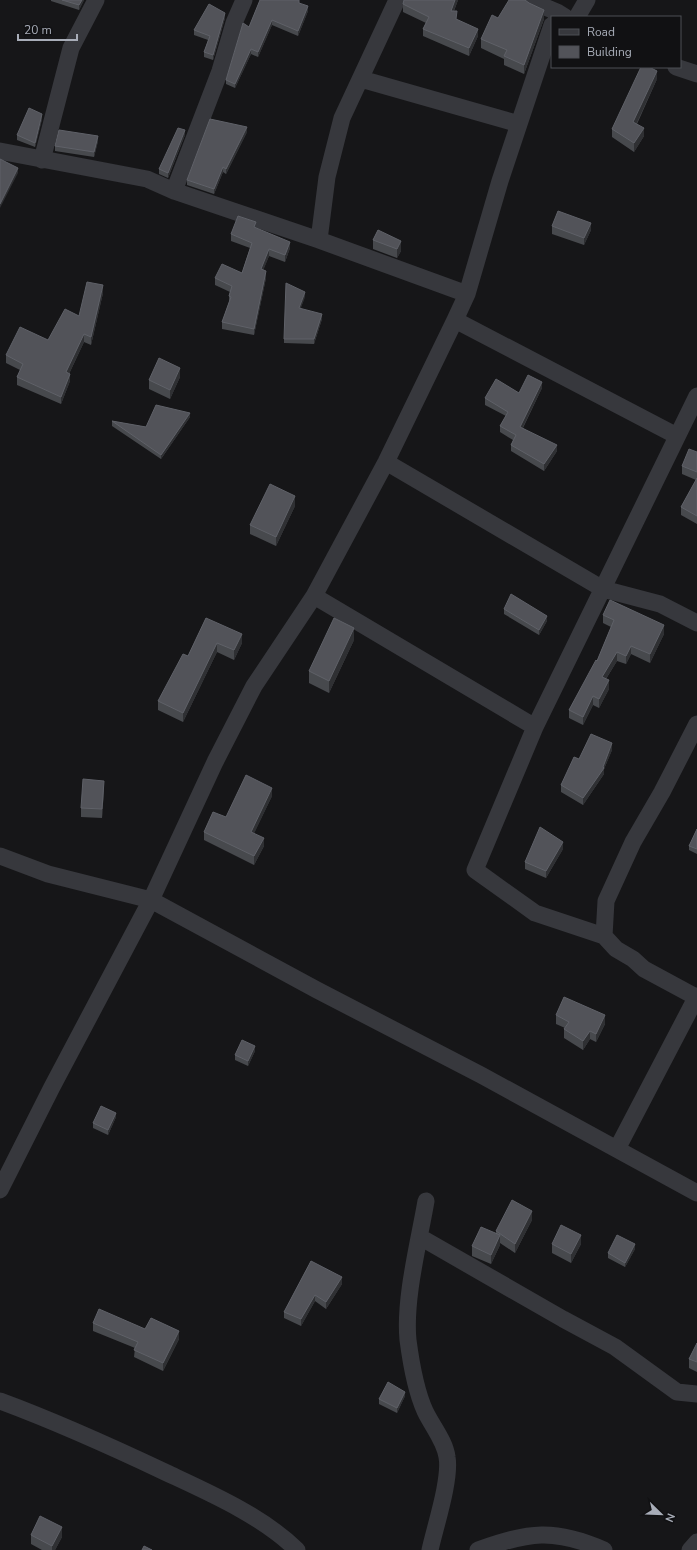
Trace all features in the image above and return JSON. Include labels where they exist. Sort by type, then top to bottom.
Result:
[{"type":"street","points":[[42,160],[71,48],[96,0]]},
{"type":"street","points":[[174,191],[220,71],[234,23],[244,0]]},
{"type":"street","points":[[319,240],[327,177],[342,118],[397,0]]},
{"type":"street","points":[[528,0],[554,16]]},
{"type":"street","points":[[578,16],[587,0]]},
{"type":"street","points":[[0,1190],[52,1087],[151,900],[215,762],[254,686],[314,596],[386,462],[455,320],[467,294],[519,124],[551,35]]},
{"type":"street","points":[[679,68],[697,74]]},
{"type":"street","points":[[361,79],[519,124]]},
{"type":"street","points":[[0,151],[147,179],[174,191],[319,240],[467,294]]},
{"type":"street","points":[[455,320],[677,436]]},
{"type":"street","points":[[617,1149],[697,997],[644,969],[633,959],[616,949],[604,936],[535,913],[474,870],[535,727],[697,396]]},
{"type":"street","points":[[386,462],[603,589],[660,604],[697,623]]},
{"type":"street","points":[[314,596],[535,727]]},
{"type":"street","points":[[604,936],[606,901],[633,842],[662,792],[697,724]]},
{"type":"street","points":[[0,856],[48,874],[151,900],[317,990],[481,1075],[697,1192]]},
{"type":"street","points":[[426,1201],[408,1306],[408,1338],[414,1377],[422,1403],[440,1438],[447,1458],[446,1484],[430,1550]]},
{"type":"street","points":[[420,1237],[563,1319],[615,1346],[677,1392],[697,1394]]},
{"type":"street","points":[[0,1401],[100,1440],[200,1488],[266,1525],[297,1550]]},
{"type":"street","points":[[478,1550],[509,1539],[548,1534],[580,1539],[604,1550]]},
{"type":"street","points":[[690,1550],[697,1542]]},
{"type":"building","points":[[62,0],[82,0],[79,5]]},
{"type":"building","points":[[260,0],[299,0],[299,3],[308,6],[298,31],[272,20],[258,52],[251,49],[235,84],[226,80],[243,23],[249,27]]},
{"type":"building","points":[[404,0],[455,0],[451,11],[457,11],[456,19],[478,29],[469,48],[423,29],[429,17],[403,4]]},
{"type":"building","points":[[509,0],[525,0],[544,10],[524,65],[504,56],[507,50],[481,39],[492,15],[498,18]]},
{"type":"building","points":[[209,4],[225,13],[213,55],[204,52],[210,36],[194,30]]},
{"type":"building","points":[[641,68],[651,68],[657,71],[633,122],[644,128],[634,143],[612,129]]},
{"type":"building","points":[[29,108],[42,114],[35,143],[17,135]]},
{"type":"building","points":[[210,119],[247,127],[226,169],[223,167],[214,189],[187,180]]},
{"type":"building","points":[[178,128],[185,130],[168,173],[159,169]]},
{"type":"building","points":[[59,130],[98,136],[94,152],[55,146]]},
{"type":"building","points":[[0,159],[18,168],[0,204]]},
{"type":"building","points":[[558,211],[591,223],[584,238],[552,226]]},
{"type":"building","points":[[238,216],[256,222],[254,227],[290,242],[285,255],[269,249],[261,269],[266,271],[254,329],[222,322],[231,297],[229,296],[232,286],[215,278],[222,264],[242,273],[252,243],[231,234]]},
{"type":"building","points":[[378,230],[401,241],[397,249],[373,240]]},
{"type":"building","points":[[87,282],[103,285],[91,337],[84,334],[66,372],[70,374],[61,397],[17,377],[23,364],[6,355],[20,327],[48,340],[65,309],[79,316]]},
{"type":"building","points":[[286,283],[305,292],[299,308],[322,314],[314,339],[284,339]]},
{"type":"building","points":[[159,358],[180,368],[170,390],[149,380]]},
{"type":"building","points":[[528,375],[542,382],[520,427],[557,445],[544,464],[511,445],[516,435],[500,426],[508,412],[485,398],[496,379],[519,393]]},
{"type":"building","points":[[156,405],[190,413],[161,455],[112,421],[146,427]]},
{"type":"building","points":[[689,449],[697,452],[697,472],[682,466]]},
{"type":"building","points":[[697,478],[697,516],[681,507]]},
{"type":"building","points":[[270,484],[295,496],[276,537],[250,525]]},
{"type":"building","points":[[511,594],[547,616],[539,630],[504,609]]},
{"type":"building","points":[[610,600],[664,625],[650,654],[631,646],[626,656],[617,652],[602,677],[609,680],[599,699],[593,696],[583,717],[569,710],[596,660],[597,661],[614,620],[603,615]]},
{"type":"building","points":[[206,618],[242,634],[234,650],[217,643],[183,713],[158,701],[183,654],[188,656]]},
{"type":"building","points":[[334,618],[354,628],[329,681],[309,671]]},
{"type":"building","points":[[591,734],[612,743],[603,767],[604,768],[583,798],[561,785],[574,757],[579,759]]},
{"type":"building","points":[[246,775],[272,788],[251,832],[264,838],[254,856],[204,832],[213,812],[226,817]]},
{"type":"building","points":[[83,779],[104,781],[102,809],[81,808]]},
{"type":"building","points":[[540,827],[563,842],[546,871],[525,862]]},
{"type":"building","points":[[697,829],[697,849],[689,846]]},
{"type":"building","points":[[564,997],[605,1015],[596,1034],[590,1031],[583,1041],[564,1029],[569,1022],[556,1015]]},
{"type":"building","points":[[242,1040],[255,1046],[248,1061],[235,1055]]},
{"type":"building","points":[[101,1106],[116,1113],[108,1130],[93,1123]]},
{"type":"building","points":[[512,1200],[532,1211],[515,1244],[496,1231]]},
{"type":"building","points":[[561,1225],[581,1235],[571,1254],[552,1244]]},
{"type":"building","points":[[481,1227],[500,1235],[491,1255],[472,1246]]},
{"type":"building","points":[[617,1235],[635,1244],[625,1263],[608,1253]]},
{"type":"building","points":[[311,1261],[342,1277],[326,1302],[315,1295],[301,1319],[284,1312]]},
{"type":"building","points":[[99,1309],[145,1329],[151,1318],[179,1331],[163,1363],[134,1350],[138,1342],[93,1323]]},
{"type":"building","points":[[697,1343],[697,1362],[689,1359]]},
{"type":"building","points":[[388,1382],[405,1392],[397,1408],[379,1399]]},
{"type":"building","points":[[40,1516],[62,1527],[52,1546],[31,1535]]},
{"type":"building","points":[[144,1546],[152,1550],[142,1550]]}]
